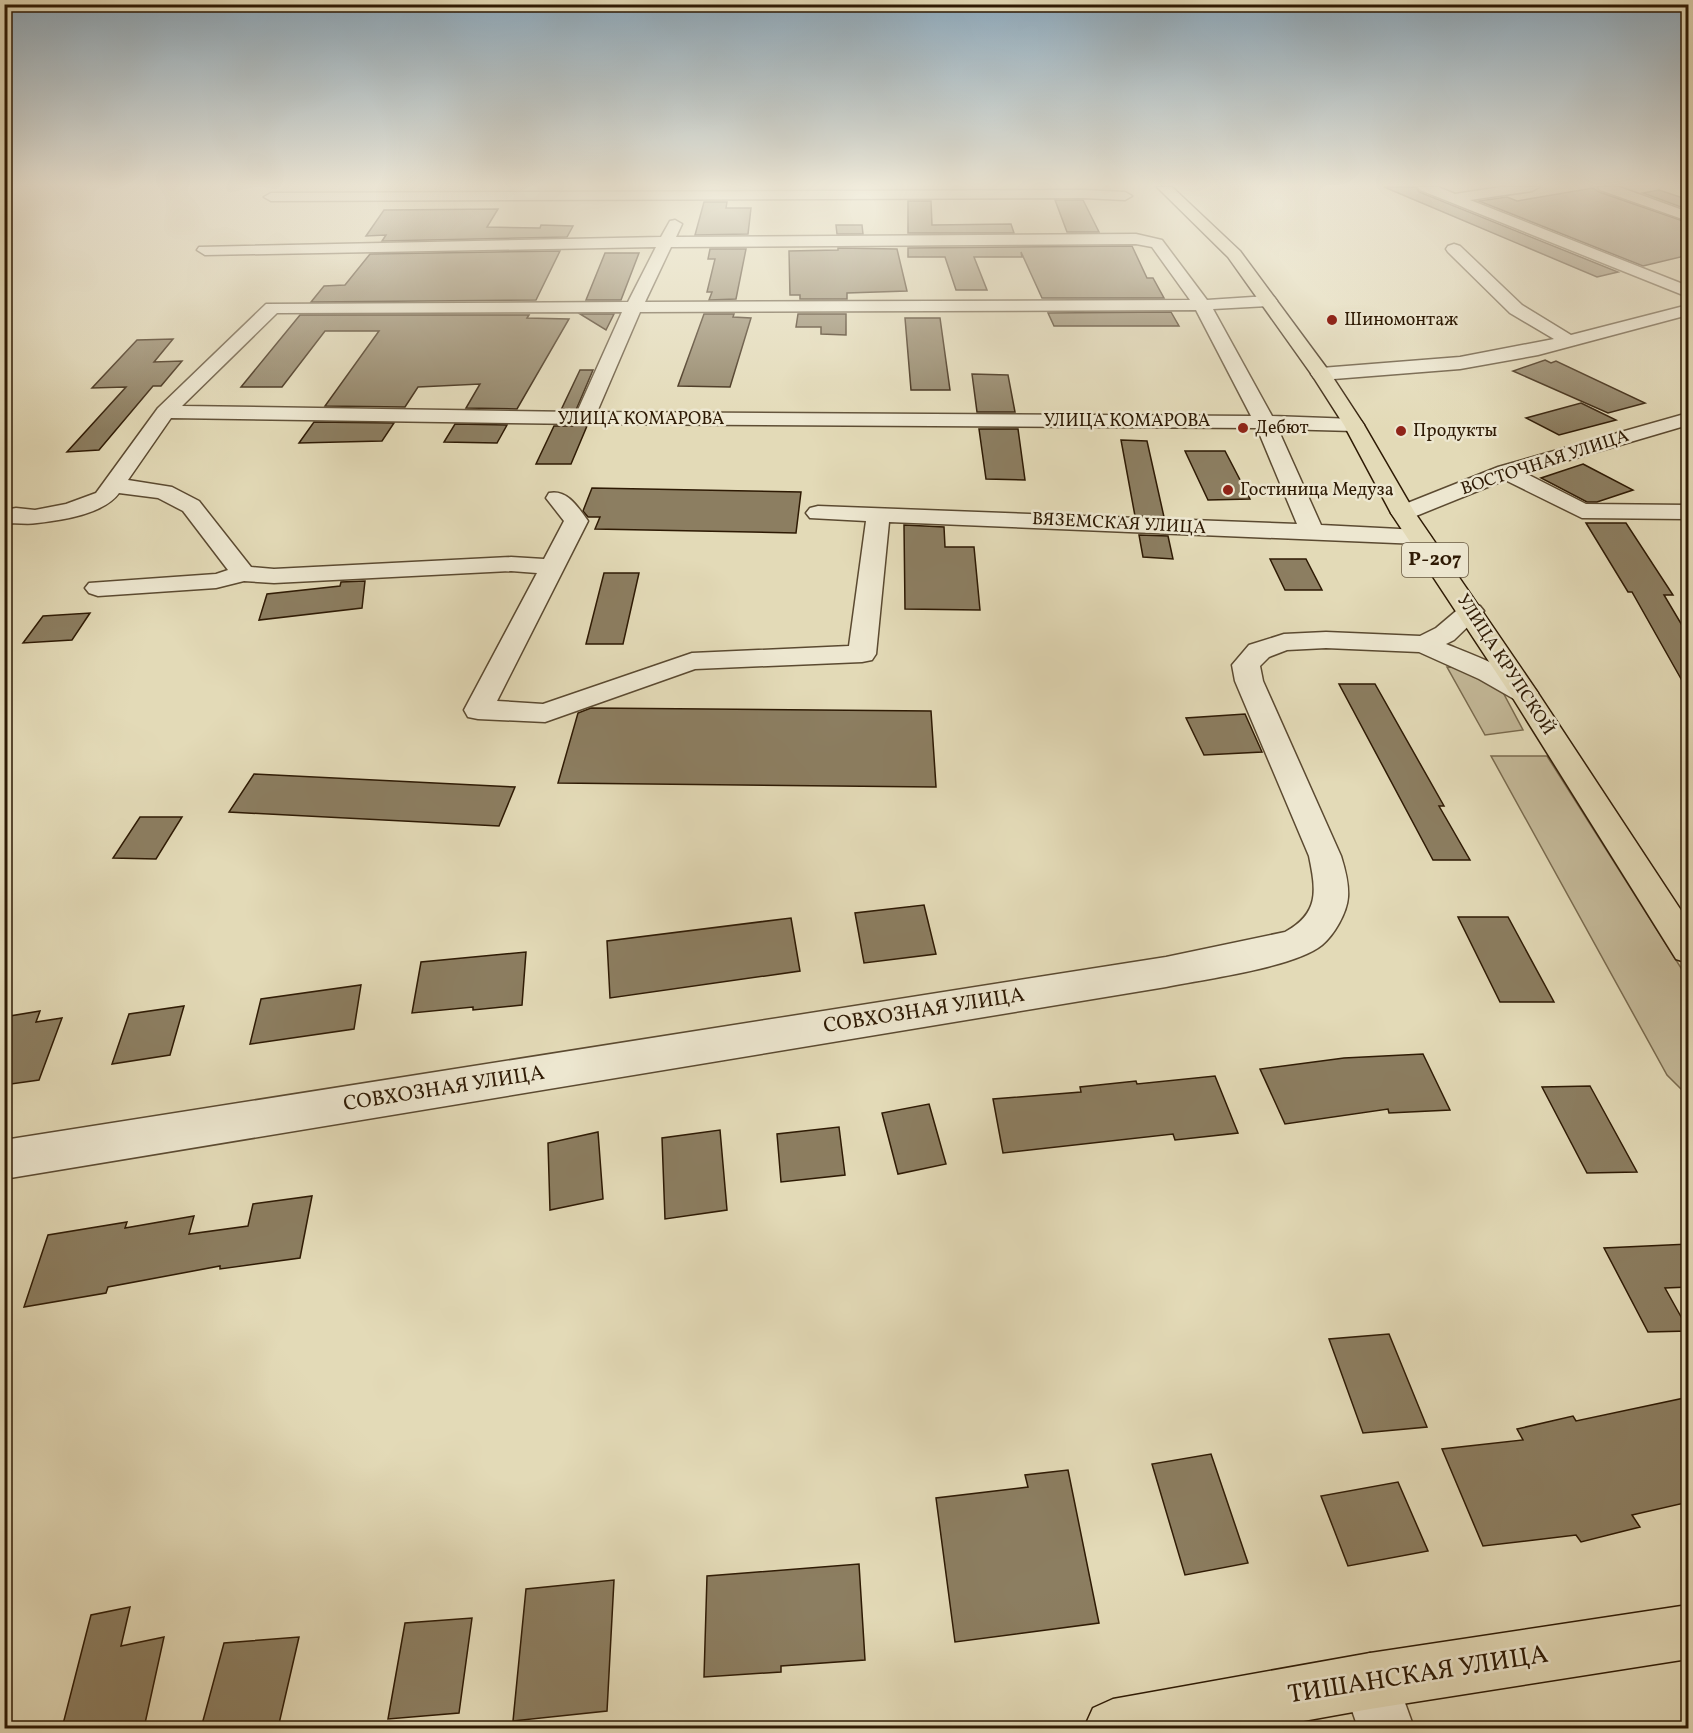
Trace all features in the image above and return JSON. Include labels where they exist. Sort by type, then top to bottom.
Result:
[{"type":"main road","name":"УЛИЦА КРУПСКОЙ","points":[[1244,268],[1321,374],[1354,425],[1403,513],[1471,612],[1689,949]]},
{"type":"main road","name":"ТИШАНСКАЯ УЛИЦА","points":[[1113,1728],[1378,1705],[1689,1632]]},
{"type":"street","points":[[584,418],[653,268]]},
{"type":"street","points":[[1175,268],[1202,305],[1265,422],[1312,532]]},
{"type":"street","points":[[1474,268],[1516,309],[1569,341]]},
{"type":"street","points":[[1628,268],[1689,292]]},
{"type":"street","points":[[4,517],[16,515],[35,517],[71,510],[104,498],[165,412],[272,308],[1202,305],[1268,301]]},
{"type":"street","points":[[1321,374],[1460,363],[1538,349],[1689,310]]},
{"type":"street","name":"УЛИЦА КОМАРОВА","points":[[165,412],[584,418],[1265,422],[1354,425]]},
{"type":"street","name":"ВОСТОЧНАЯ УЛИЦА","points":[[1403,513],[1506,471],[1689,419]]},
{"type":"street","points":[[1506,471],[1582,511],[1689,512]]},
{"type":"street","points":[[113,485],[164,492],[191,506],[244,574]]},
{"type":"street","points":[[557,498],[576,521],[478,710],[545,713],[692,661],[862,654],[878,515]]},
{"type":"street","name":"ВЯЗЕМСКАЯ УЛИЦА","points":[[818,513],[1419,537]]},
{"type":"street","points":[[98,588],[216,581],[244,574],[274,576],[511,564],[553,567]]},
{"type":"street","name":"СОВХОЗНАЯ УЛИЦА","points":[[4,1160],[1166,972],[1288,946],[1307,937],[1318,926],[1331,898],[1331,879],[1325,856],[1249,681],[1246,665],[1259,651],[1284,642],[1424,644],[1445,634],[1471,612]]},
{"type":"street","points":[[1424,644],[1489,673],[1524,693]]},
{"type":"shaded area","points":[[1447,667],[1491,670],[1523,730],[1485,735]]},
{"type":"shaded area","points":[[1491,756],[1547,756],[1688,979],[1688,1096],[1667,1075]]},
{"type":"building","points":[[359,268],[552,268],[536,300],[311,302],[324,286],[345,285]]},
{"type":"building","points":[[599,268],[633,268],[621,300],[586,300]]},
{"type":"building","points":[[713,268],[742,268],[736,299],[709,300],[712,292],[707,292]]},
{"type":"building","points":[[789,268],[901,268],[907,291],[847,293],[847,299],[800,299],[800,295],[790,295]]},
{"type":"building","points":[[949,268],[978,268],[987,290],[956,290]]},
{"type":"building","points":[[1028,268],[1142,268],[1147,278],[1153,278],[1164,298],[1042,298]]},
{"type":"building","points":[[1575,268],[1608,268],[1618,272],[1597,277]]},
{"type":"building","points":[[1171,312],[1179,326],[1054,326],[1048,313]]},
{"type":"building","points":[[580,314],[614,314],[606,330]]},
{"type":"building","points":[[704,314],[734,314],[733,317],[751,318],[730,387],[678,386]]},
{"type":"building","points":[[798,314],[846,314],[846,335],[821,334],[821,327],[796,327]]},
{"type":"building","points":[[300,315],[529,315],[527,318],[569,319],[517,409],[466,408],[480,384],[418,387],[405,407],[325,406],[379,331],[325,331],[282,387],[241,387]]},
{"type":"building","points":[[905,318],[940,318],[950,390],[911,390]]},
{"type":"building","points":[[173,339],[154,362],[182,361],[161,386],[153,386],[99,450],[67,452],[126,387],[92,388],[137,340]]},
{"type":"building","points":[[1545,360],[1551,363],[1556,361],[1645,403],[1608,413],[1513,371]]},
{"type":"building","points":[[580,370],[593,370],[576,410],[561,410]]},
{"type":"building","points":[[972,374],[1008,375],[1015,412],[977,412]]},
{"type":"building","points":[[1581,403],[1616,420],[1559,435],[1526,418]]},
{"type":"building","points":[[314,422],[394,423],[382,441],[299,443]]},
{"type":"building","points":[[455,424],[507,425],[497,443],[444,442]]},
{"type":"building","points":[[554,426],[587,426],[571,464],[536,464]]},
{"type":"building","points":[[979,429],[1018,429],[1025,480],[986,479]]},
{"type":"building","points":[[1121,440],[1147,441],[1164,517],[1135,516]]},
{"type":"building","points":[[1185,451],[1225,451],[1250,499],[1208,500]]},
{"type":"building","points":[[1583,464],[1633,490],[1597,502],[1587,502],[1541,478]]},
{"type":"building","points":[[592,488],[801,492],[796,533],[595,529],[600,517],[588,517],[583,511]]},
{"type":"building","points":[[1586,523],[1626,523],[1673,595],[1664,595],[1689,637],[1689,693],[1632,592],[1628,592]]},
{"type":"building","points":[[904,525],[944,527],[945,547],[974,547],[980,610],[905,609]]},
{"type":"building","points":[[1139,535],[1168,536],[1173,559],[1143,557]]},
{"type":"building","points":[[1270,559],[1306,559],[1322,590],[1285,590]]},
{"type":"building","points":[[604,573],[639,573],[623,644],[586,644]]},
{"type":"building","points":[[365,581],[362,608],[259,620],[267,594],[340,586],[341,582]]},
{"type":"building","points":[[90,613],[72,640],[23,643],[43,616]]},
{"type":"building","points":[[1339,684],[1375,684],[1444,806],[1439,806],[1470,860],[1433,860]]},
{"type":"building","points":[[591,708],[931,711],[936,787],[558,783],[578,713]]},
{"type":"building","points":[[1245,714],[1262,752],[1204,755],[1186,718]]},
{"type":"building","points":[[254,774],[515,787],[499,826],[229,812]]},
{"type":"building","points":[[140,817],[182,817],[156,859],[113,858]]},
{"type":"building","points":[[924,905],[936,954],[864,963],[855,913]]},
{"type":"building","points":[[1458,917],[1508,917],[1554,1002],[1500,1002]]},
{"type":"building","points":[[791,918],[800,971],[610,998],[607,941]]},
{"type":"building","points":[[526,952],[522,1005],[412,1013],[421,962]]},
{"type":"building","points":[[361,985],[354,1029],[250,1044],[261,999]]},
{"type":"building","points":[[184,1006],[170,1055],[112,1064],[129,1014]]},
{"type":"building","points":[[40,1011],[36,1022],[62,1018],[39,1080],[4,1085],[4,1017]]},
{"type":"building","points":[[1423,1054],[1450,1110],[1389,1113],[1388,1109],[1285,1124],[1260,1069],[1344,1058]]},
{"type":"building","points":[[1215,1076],[1238,1133],[1175,1140],[1173,1134],[1003,1153],[993,1099],[1081,1092],[1080,1087],[1136,1081],[1137,1084]]},
{"type":"building","points":[[1590,1086],[1637,1172],[1587,1173],[1542,1087]]},
{"type":"building","points":[[929,1104],[946,1164],[898,1174],[882,1113]]},
{"type":"building","points":[[839,1127],[845,1175],[781,1182],[777,1134]]},
{"type":"building","points":[[720,1130],[727,1210],[665,1219],[662,1138]]},
{"type":"building","points":[[598,1132],[603,1199],[550,1210],[548,1143]]},
{"type":"building","points":[[312,1196],[300,1258],[220,1269],[220,1266],[108,1287],[106,1293],[24,1307],[48,1235],[127,1222],[125,1228],[194,1216],[189,1234],[248,1226],[253,1204]]},
{"type":"building","points":[[1689,1244],[1689,1287],[1665,1288],[1689,1331],[1648,1332],[1604,1248]]},
{"type":"building","points":[[1389,1334],[1427,1427],[1363,1433],[1329,1339]]},
{"type":"building","points":[[1689,1397],[1689,1502],[1632,1515],[1640,1527],[1581,1542],[1576,1535],[1483,1546],[1442,1449],[1523,1440],[1517,1429],[1573,1416],[1576,1421]]},
{"type":"building","points":[[1211,1454],[1248,1563],[1185,1575],[1152,1464]]},
{"type":"building","points":[[1068,1470],[1099,1623],[955,1642],[936,1498],[1028,1487],[1025,1475]]},
{"type":"building","points":[[1398,1482],[1428,1551],[1348,1566],[1321,1496]]},
{"type":"building","points":[[859,1564],[865,1660],[781,1666],[781,1672],[704,1677],[707,1576]]},
{"type":"building","points":[[614,1580],[607,1711],[513,1721],[526,1589]]},
{"type":"building","points":[[130,1607],[121,1646],[164,1637],[144,1728],[62,1728],[91,1615]]},
{"type":"building","points":[[472,1618],[459,1713],[388,1719],[405,1623]]},
{"type":"building","points":[[299,1637],[278,1728],[201,1728],[224,1643]]},
{"type":"place","name":"Шиномонтаж","points":[[1332,320]]},
{"type":"place","name":"Дебют","points":[[1243,428]]},
{"type":"place","name":"Продукты","points":[[1401,431]]},
{"type":"place","name":"Гостиница Медуза","points":[[1228,490]]}]
